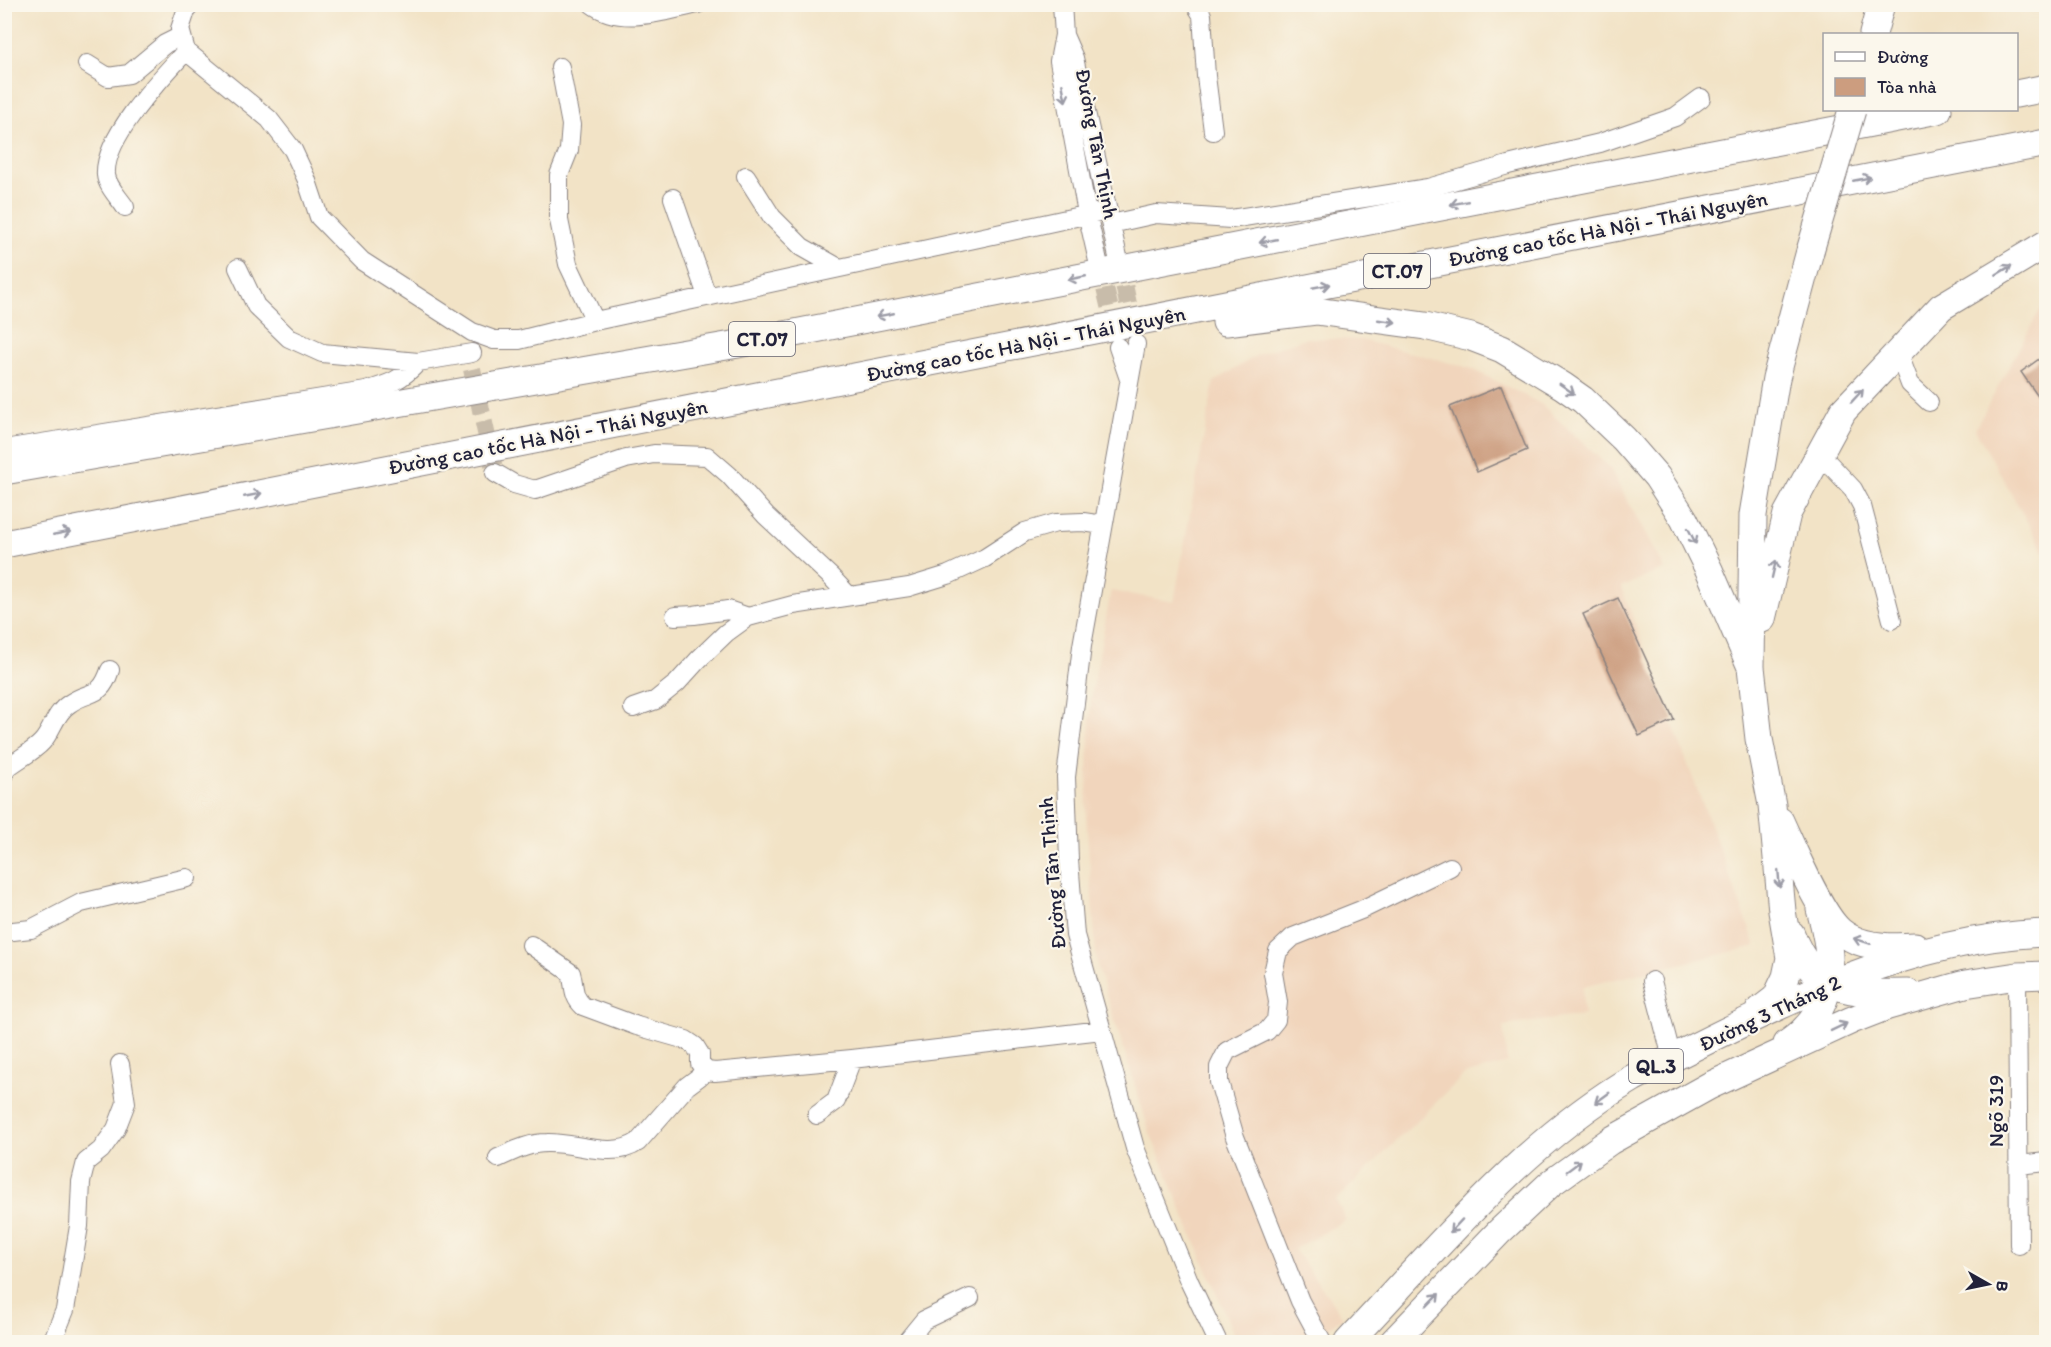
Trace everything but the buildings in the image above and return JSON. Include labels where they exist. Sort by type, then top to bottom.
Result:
[{"type":"highway","points":[[1873,33],[1881,4]]},
{"type":"highway","points":[[2018,78],[2046,72]]},
{"type":"highway","points":[[2018,94],[2046,88]]},
{"type":"highway","points":[[1517,192],[1762,128],[1849,111]]},
{"type":"highway","points":[[1741,1024],[1776,998],[1786,977],[1790,958],[1782,911],[1772,805],[1759,739],[1751,667],[1753,515],[1776,378],[1810,251],[1854,111]]},
{"type":"highway","name":"CT.07","points":[[4,471],[738,344],[1933,111]]},
{"type":"highway","name":"Đường cao tốc Hà Nội - Thái Nguyên","points":[[4,544],[2046,143]]},
{"type":"highway","points":[[1751,667],[1787,514],[1843,411],[1941,307],[2046,244]]},
{"type":"highway","points":[[748,397],[991,367],[1227,321],[1316,311],[1425,326],[1471,337],[1502,349],[1583,400],[1624,439],[1657,477],[1684,519],[1710,572],[1751,667]]},
{"type":"highway","points":[[1772,805],[1817,897],[1839,931],[1858,941],[1879,946],[1906,947],[1961,943]]},
{"type":"highway","points":[[1757,1064],[1794,1039],[1812,1020],[1824,1002],[1829,984],[1826,932],[1817,897]]},
{"type":"highway","points":[[1782,911],[1804,963],[1829,984],[1857,992],[1935,993]]},
{"type":"highway","name":"Đường 3 Tháng 2","points":[[1348,1342],[1460,1222],[1549,1138],[1613,1090],[1779,1005],[1829,984],[1876,967],[1961,943],[1998,936],[2046,933]]},
{"type":"highway","name":"Đường 3 Tháng 2","points":[[1393,1342],[1499,1232],[1551,1183],[1610,1141],[1709,1086],[1852,1020],[1888,1006],[1965,984],[2017,976],[2046,975]]},
{"type":"street","points":[[191,4],[180,29],[183,43],[269,119],[293,150],[306,178],[319,217],[362,261],[472,332],[494,340],[519,340],[595,321],[1087,213],[1109,217],[1156,214],[1231,219],[1428,188],[1508,165],[1600,143],[1675,117],[1701,98]]},
{"type":"street","points":[[592,4],[602,12],[629,16],[698,4]]},
{"type":"street","name":"Đường Tân Thịnh","points":[[1062,4],[1064,35],[1059,61],[1098,261]]},
{"type":"street","points":[[1195,4],[1202,15],[1213,131]]},
{"type":"street","name":"Đường Tân Thịnh","points":[[1064,35],[1074,58],[1118,257]]},
{"type":"street","points":[[87,64],[108,76],[129,74],[165,44],[183,43]]},
{"type":"street","points":[[125,207],[106,178],[106,159],[125,125],[183,43]]},
{"type":"street","points":[[560,67],[571,125],[568,150],[559,175],[559,220],[568,264],[595,321]]},
{"type":"street","points":[[746,176],[772,217],[802,247],[839,268]]},
{"type":"street","points":[[673,198],[707,296]]},
{"type":"street","points":[[238,267],[256,306],[289,338],[322,353],[418,362],[472,361],[472,332]]},
{"type":"street","name":"Đường Tân Thịnh","points":[[1127,345],[1129,380],[1082,646],[1066,777],[1075,935],[1135,1148],[1189,1281],[1218,1342]]},
{"type":"street","points":[[1898,352],[1910,384],[1929,402]]},
{"type":"street","points":[[4,449],[366,391],[391,383],[407,374],[418,362]]},
{"type":"street","points":[[495,473],[513,484],[535,489],[626,459],[654,454],[707,456],[729,475],[766,516],[849,597]]},
{"type":"street","points":[[1820,454],[1853,489],[1862,506],[1892,620]]},
{"type":"street","points":[[633,708],[656,700],[670,689],[726,633],[748,617],[793,605],[909,587],[948,575],[984,558],[1025,532],[1056,523],[1083,522],[1103,525]]},
{"type":"street","points":[[675,616],[728,610],[748,617]]},
{"type":"street","points":[[4,774],[7,768],[42,742],[54,721],[69,704],[94,693],[105,685],[110,670]]},
{"type":"street","points":[[1322,1342],[1300,1301],[1235,1137],[1219,1082],[1219,1067],[1227,1051],[1268,1031],[1276,1020],[1278,1002],[1273,973],[1278,951],[1293,937],[1361,910],[1450,867]]},
{"type":"street","points":[[4,932],[31,929],[81,903],[187,878]]},
{"type":"street","points":[[531,945],[572,973],[574,993],[583,1006],[637,1026],[686,1040],[695,1046],[700,1054],[700,1064],[706,1071],[852,1059],[1102,1030]]},
{"type":"street","name":"Ngõ 319","points":[[2017,976],[2019,1245]]},
{"type":"street","points":[[1652,981],[1672,1058]]},
{"type":"street","points":[[817,1115],[836,1101],[852,1059]]},
{"type":"street","points":[[52,1342],[65,1310],[69,1292],[80,1226],[81,1182],[86,1162],[101,1150],[116,1129],[126,1103],[120,1064]]},
{"type":"street","points":[[498,1158],[529,1145],[548,1143],[629,1149],[639,1142],[687,1086],[706,1071]]},
{"type":"street","points":[[2019,1165],[2046,1162]]},
{"type":"street","points":[[906,1342],[924,1320],[970,1298]]},
{"type":"shaded area","points":[[2046,306],[2046,555],[1975,429],[2040,310]]},
{"type":"shaded area","points":[[1306,338],[1361,340],[1470,368],[1541,404],[1609,467],[1665,569],[1621,587],[1756,946],[1582,987],[1584,1015],[1503,1026],[1507,1063],[1464,1075],[1336,1200],[1346,1220],[1294,1249],[1343,1317],[1309,1342],[1237,1342],[1150,1133],[1097,965],[1086,816],[1091,698],[1111,591],[1174,602],[1214,382],[1259,354]]},
{"type":"tunnel","points":[[1119,260],[1134,333]]},
{"type":"tunnel","points":[[1099,263],[1116,335]]},
{"type":"tunnel","points":[[472,369],[495,473]]}]
